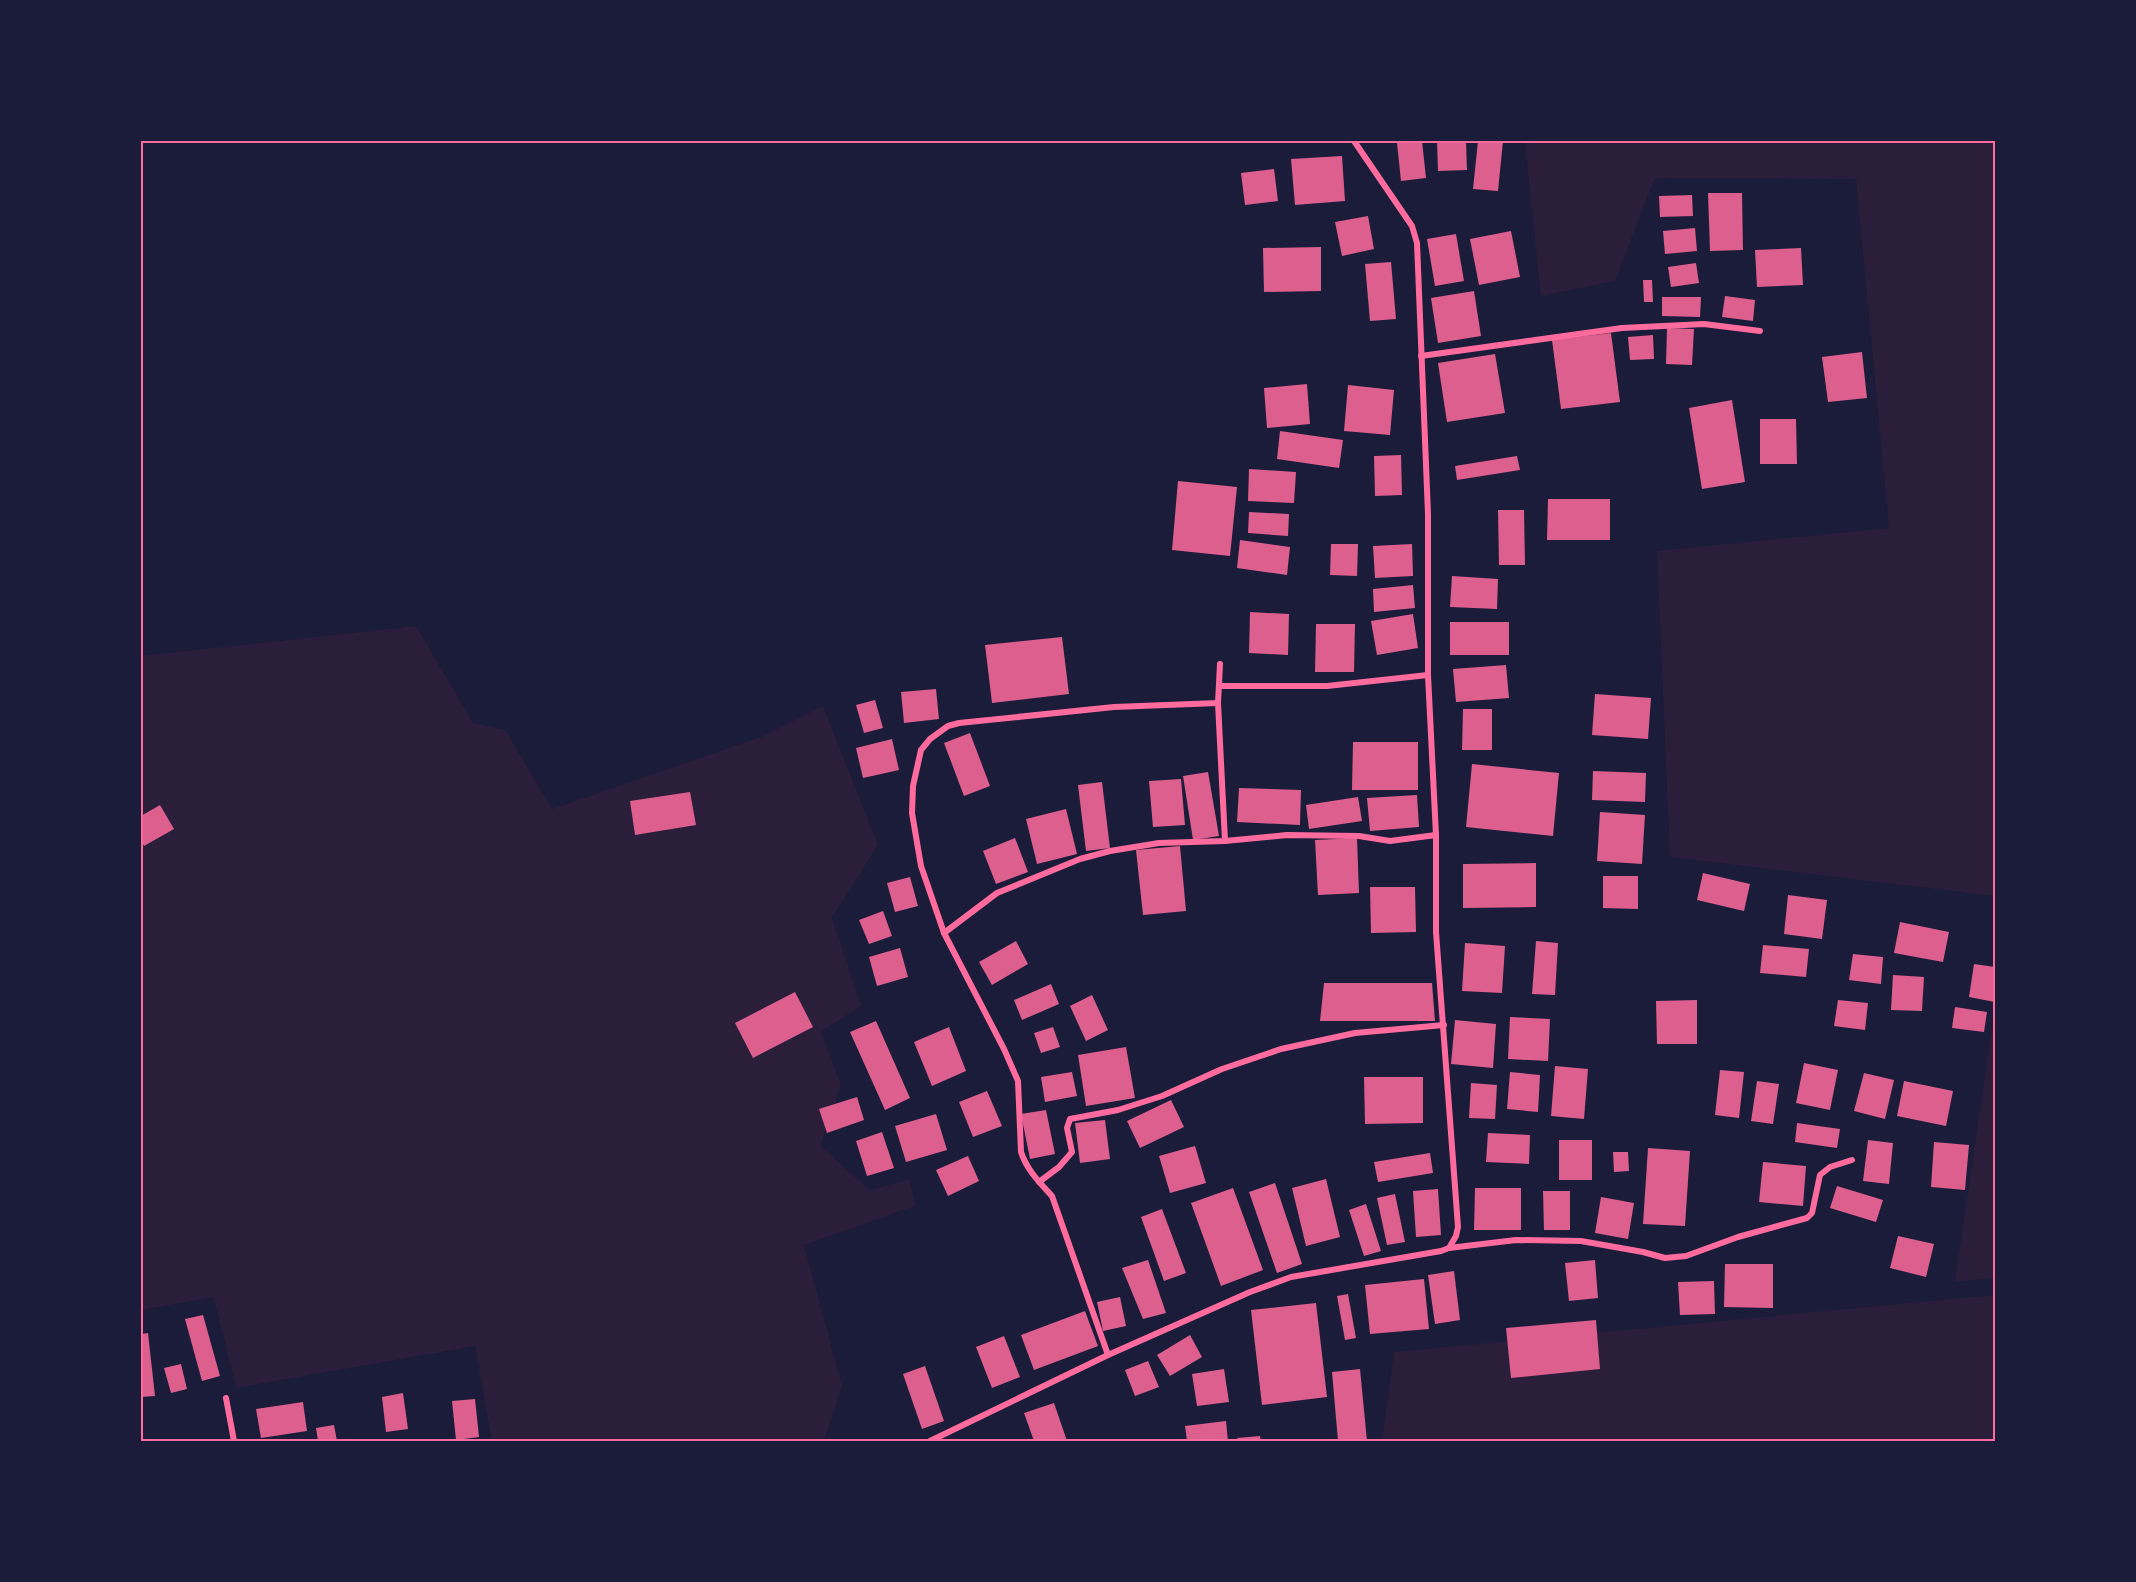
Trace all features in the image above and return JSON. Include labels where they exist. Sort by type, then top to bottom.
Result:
[{"type":"street","points":[[1354,141],[1412,226],[1417,243],[1428,514],[1428,675],[1436,835],[1436,932],[1458,1227],[1449,1248]]},
{"type":"street","points":[[1422,356],[1622,328],[1704,324],[1760,330]]},
{"type":"street","points":[[1220,664],[1218,703],[1225,841]]},
{"type":"street","points":[[1219,686],[1327,686],[1428,675]]},
{"type":"street","points":[[1108,1355],[1052,1196],[1024,1162],[1021,1152],[1018,1081],[944,933],[923,874],[912,813],[916,767],[921,750],[930,738],[948,726],[991,719],[1114,707],[1218,703]]},
{"type":"street","points":[[944,933],[997,893],[1080,859],[1110,851],[1159,843],[1310,835],[1359,836],[1390,841],[1436,835]]},
{"type":"street","points":[[1039,1182],[1059,1167],[1072,1152],[1067,1128],[1070,1119],[1118,1110],[1162,1096],[1222,1069],[1281,1049],[1355,1033],[1444,1025]]},
{"type":"street","points":[[930,1441],[1108,1355],[1291,1276],[1449,1248],[1516,1240],[1581,1241],[1665,1258],[1686,1256],[1738,1237],[1807,1218],[1812,1213],[1820,1175],[1830,1167],[1852,1160]]},
{"type":"street","points":[[226,1398],[234,1441]]},
{"type":"shaded area","points":[[1528,141],[1995,141],[1995,896],[1670,857],[1657,551],[1889,528],[1856,179],[1655,178],[1615,281],[1541,296],[1525,143]]},
{"type":"shaded area","points":[[416,626],[473,723],[505,730],[552,809],[761,737],[823,706],[878,845],[832,917],[861,1006],[821,1032],[841,1085],[820,1146],[870,1190],[910,1179],[915,1206],[804,1245],[842,1386],[824,1441],[492,1441],[475,1346],[236,1388],[214,1297],[141,1310],[141,656]]},
{"type":"shaded area","points":[[1995,1008],[1995,1278],[1955,1282]]},
{"type":"shaded area","points":[[1995,1295],[1995,1441],[1382,1441],[1394,1352]]},
{"type":"building","points":[[1422,141],[1426,178],[1401,181],[1397,143]]},
{"type":"building","points":[[1437,141],[1466,141],[1467,170],[1438,171]]},
{"type":"building","points":[[1478,141],[1503,141],[1498,191],[1473,189]]},
{"type":"building","points":[[1342,156],[1345,201],[1295,205],[1291,159]]},
{"type":"building","points":[[1274,169],[1278,201],[1245,205],[1241,173]]},
{"type":"building","points":[[1708,193],[1742,193],[1743,250],[1710,251]]},
{"type":"building","points":[[1692,195],[1693,216],[1660,217],[1659,196]]},
{"type":"building","points":[[1368,216],[1374,249],[1342,256],[1335,222]]},
{"type":"building","points":[[1695,228],[1697,251],[1665,254],[1663,231]]},
{"type":"building","points":[[1511,231],[1520,277],[1479,285],[1470,239]]},
{"type":"building","points":[[1456,234],[1464,281],[1435,286],[1427,239]]},
{"type":"building","points":[[1321,247],[1321,291],[1264,292],[1263,248]]},
{"type":"building","points":[[1801,248],[1803,285],[1757,287],[1755,250]]},
{"type":"building","points":[[1391,262],[1396,319],[1370,321],[1365,264]]},
{"type":"building","points":[[1696,263],[1699,283],[1671,287],[1668,267]]},
{"type":"building","points":[[1643,280],[1652,280],[1653,302],[1644,302]]},
{"type":"building","points":[[1474,291],[1481,336],[1438,343],[1431,298]]},
{"type":"building","points":[[1725,296],[1755,300],[1753,321],[1722,317]]},
{"type":"building","points":[[1662,297],[1701,297],[1700,317],[1662,316]]},
{"type":"building","points":[[1667,328],[1694,329],[1692,365],[1666,364]]},
{"type":"building","points":[[1611,333],[1620,402],[1561,409],[1552,340]]},
{"type":"building","points":[[1653,335],[1654,359],[1630,360],[1628,337]]},
{"type":"building","points":[[1862,352],[1867,398],[1828,402],[1822,357]]},
{"type":"building","points":[[1495,354],[1505,413],[1447,422],[1438,363]]},
{"type":"building","points":[[1307,384],[1310,424],[1267,428],[1264,388]]},
{"type":"building","points":[[1348,385],[1394,390],[1390,435],[1344,431]]},
{"type":"building","points":[[1732,400],[1745,482],[1702,489],[1689,408]]},
{"type":"building","points":[[1760,419],[1796,419],[1797,464],[1760,464]]},
{"type":"building","points":[[1280,431],[1343,440],[1339,468],[1277,459]]},
{"type":"building","points":[[1401,455],[1402,495],[1375,496],[1374,456]]},
{"type":"building","points":[[1517,456],[1520,470],[1457,480],[1455,466]]},
{"type":"building","points":[[1249,469],[1296,472],[1294,503],[1248,501]]},
{"type":"building","points":[[1178,481],[1237,487],[1230,556],[1172,550]]},
{"type":"building","points":[[1548,499],[1610,499],[1610,540],[1547,540]]},
{"type":"building","points":[[1498,510],[1524,510],[1525,565],[1499,565]]},
{"type":"building","points":[[1249,512],[1289,514],[1288,536],[1248,533]]},
{"type":"building","points":[[1240,540],[1290,547],[1287,575],[1237,568]]},
{"type":"building","points":[[1331,544],[1358,544],[1357,576],[1330,575]]},
{"type":"building","points":[[1412,544],[1413,576],[1375,578],[1373,546]]},
{"type":"building","points":[[1452,576],[1498,579],[1497,609],[1450,607]]},
{"type":"building","points":[[1413,585],[1415,608],[1374,612],[1373,589]]},
{"type":"building","points":[[1250,612],[1289,614],[1288,655],[1249,653]]},
{"type":"building","points":[[1413,614],[1418,648],[1377,655],[1371,621]]},
{"type":"building","points":[[1450,622],[1509,622],[1509,655],[1450,655]]},
{"type":"building","points":[[1316,624],[1355,624],[1354,672],[1315,672]]},
{"type":"building","points":[[1062,637],[1069,694],[992,703],[985,645]]},
{"type":"building","points":[[1506,665],[1509,698],[1456,702],[1453,669]]},
{"type":"building","points":[[936,689],[939,719],[904,723],[901,692]]},
{"type":"building","points":[[1595,694],[1651,698],[1648,739],[1592,735]]},
{"type":"building","points":[[875,700],[883,728],[864,733],[856,705]]},
{"type":"building","points":[[1463,709],[1492,709],[1492,750],[1462,750]]},
{"type":"building","points":[[970,733],[990,786],[964,796],[944,743]]},
{"type":"building","points":[[892,739],[899,770],[863,778],[856,748]]},
{"type":"building","points":[[1353,742],[1418,742],[1418,790],[1352,790]]},
{"type":"building","points":[[1472,764],[1559,773],[1553,836],[1466,827]]},
{"type":"building","points":[[1593,771],[1646,773],[1645,802],[1592,800]]},
{"type":"building","points":[[1208,772],[1219,836],[1193,840],[1183,776]]},
{"type":"building","points":[[1181,779],[1185,825],[1153,827],[1149,781]]},
{"type":"building","points":[[1102,782],[1110,848],[1086,851],[1078,785]]},
{"type":"building","points":[[1239,788],[1301,790],[1300,825],[1237,822]]},
{"type":"building","points":[[690,792],[696,825],[635,835],[630,801]]},
{"type":"building","points":[[1417,795],[1419,827],[1370,831],[1367,798]]},
{"type":"building","points":[[1358,797],[1362,821],[1309,829],[1306,805]]},
{"type":"building","points":[[160,805],[174,829],[144,846],[141,840],[141,816]]},
{"type":"building","points":[[1066,809],[1077,854],[1037,864],[1026,819]]},
{"type":"building","points":[[1600,812],[1645,815],[1642,864],[1597,861]]},
{"type":"building","points":[[1015,838],[1028,872],[996,884],[983,851]]},
{"type":"building","points":[[1357,838],[1359,893],[1318,895],[1315,840]]},
{"type":"building","points":[[1180,846],[1186,911],[1143,915],[1136,850]]},
{"type":"building","points":[[1536,863],[1536,907],[1463,908],[1463,864]]},
{"type":"building","points":[[1703,873],[1750,884],[1744,911],[1697,900]]},
{"type":"building","points":[[1603,876],[1638,876],[1638,909],[1603,908]]},
{"type":"building","points":[[910,877],[918,906],[895,912],[887,883]]},
{"type":"building","points":[[1370,887],[1415,887],[1416,932],[1371,933]]},
{"type":"building","points":[[1788,895],[1827,900],[1822,939],[1784,934]]},
{"type":"building","points":[[883,911],[892,936],[869,944],[859,920]]},
{"type":"building","points":[[1900,922],[1949,932],[1943,962],[1894,953]]},
{"type":"building","points":[[1016,941],[1028,964],[992,985],[979,962]]},
{"type":"building","points":[[1536,941],[1558,943],[1555,995],[1532,994]]},
{"type":"building","points":[[1465,943],[1505,946],[1502,993],[1462,991]]},
{"type":"building","points":[[1763,945],[1809,949],[1806,977],[1760,973]]},
{"type":"building","points":[[900,948],[908,977],[877,986],[869,957]]},
{"type":"building","points":[[1853,954],[1883,957],[1881,984],[1849,980]]},
{"type":"building","points":[[1974,964],[1995,967],[1995,1002],[1969,997]]},
{"type":"building","points":[[1893,975],[1924,977],[1922,1011],[1891,1010]]},
{"type":"building","points":[[1324,983],[1432,983],[1435,1021],[1320,1021]]},
{"type":"building","points":[[1051,984],[1059,1004],[1022,1020],[1014,1000]]},
{"type":"building","points":[[795,992],[813,1027],[753,1058],[735,1023]]},
{"type":"building","points":[[1092,995],[1108,1030],[1086,1041],[1070,1006]]},
{"type":"building","points":[[1697,1000],[1697,1044],[1657,1044],[1656,1001]]},
{"type":"building","points":[[1838,1000],[1868,1003],[1865,1030],[1834,1026]]},
{"type":"building","points":[[1955,1007],[1987,1012],[1984,1032],[1952,1028]]},
{"type":"building","points":[[1510,1017],[1550,1019],[1548,1061],[1508,1059]]},
{"type":"building","points":[[1455,1020],[1496,1024],[1493,1068],[1451,1064]]},
{"type":"building","points":[[876,1021],[910,1098],[885,1110],[850,1032]]},
{"type":"building","points":[[949,1027],[966,1071],[932,1086],[914,1042]]},
{"type":"building","points":[[1053,1027],[1060,1047],[1041,1053],[1034,1033]]},
{"type":"building","points":[[1126,1047],[1135,1098],[1086,1106],[1078,1055]]},
{"type":"building","points":[[1804,1063],[1838,1070],[1830,1110],[1796,1103]]},
{"type":"building","points":[[1555,1066],[1588,1069],[1584,1119],[1551,1116]]},
{"type":"building","points":[[1720,1070],[1744,1072],[1739,1118],[1715,1115]]},
{"type":"building","points":[[1072,1072],[1077,1096],[1045,1102],[1041,1077]]},
{"type":"building","points":[[1510,1072],[1540,1075],[1538,1112],[1507,1109]]},
{"type":"building","points":[[1864,1073],[1894,1080],[1885,1119],[1854,1111]]},
{"type":"building","points":[[1364,1077],[1423,1077],[1423,1123],[1365,1124]]},
{"type":"building","points":[[1757,1081],[1779,1084],[1773,1124],[1751,1121]]},
{"type":"building","points":[[1904,1081],[1953,1091],[1946,1126],[1897,1116]]},
{"type":"building","points":[[1471,1083],[1497,1085],[1495,1119],[1469,1118]]},
{"type":"building","points":[[987,1091],[1002,1126],[973,1137],[959,1102]]},
{"type":"building","points":[[857,1097],[864,1120],[827,1133],[819,1109]]},
{"type":"building","points":[[1171,1100],[1184,1127],[1140,1148],[1127,1121]]},
{"type":"building","points":[[1046,1110],[1055,1154],[1030,1159],[1021,1114]]},
{"type":"building","points":[[936,1114],[947,1150],[906,1162],[895,1126]]},
{"type":"building","points":[[1105,1120],[1110,1159],[1080,1163],[1075,1123]]},
{"type":"building","points":[[1797,1123],[1840,1129],[1837,1148],[1795,1142]]},
{"type":"building","points":[[882,1132],[894,1168],[867,1176],[856,1141]]},
{"type":"building","points":[[1488,1133],[1530,1135],[1529,1164],[1486,1162]]},
{"type":"building","points":[[1559,1140],[1592,1140],[1592,1180],[1559,1180]]},
{"type":"building","points":[[1868,1140],[1893,1143],[1889,1184],[1863,1181]]},
{"type":"building","points":[[1934,1142],[1969,1145],[1965,1190],[1931,1187]]},
{"type":"building","points":[[1195,1146],[1206,1183],[1170,1193],[1159,1156]]},
{"type":"building","points":[[1648,1148],[1690,1151],[1685,1226],[1643,1224]]},
{"type":"building","points":[[1613,1152],[1628,1152],[1629,1171],[1614,1172]]},
{"type":"building","points":[[1430,1153],[1433,1173],[1378,1182],[1374,1162]]},
{"type":"building","points":[[968,1156],[979,1181],[948,1196],[936,1170]]},
{"type":"building","points":[[1763,1162],[1806,1166],[1803,1206],[1759,1202]]},
{"type":"building","points":[[1326,1179],[1340,1237],[1306,1246],[1292,1188]]},
{"type":"building","points":[[1275,1183],[1302,1264],[1277,1273],[1249,1192]]},
{"type":"building","points":[[1837,1186],[1883,1200],[1876,1222],[1830,1208]]},
{"type":"building","points":[[1233,1188],[1263,1270],[1221,1286],[1191,1203]]},
{"type":"building","points":[[1475,1188],[1521,1188],[1521,1230],[1474,1230]]},
{"type":"building","points":[[1438,1189],[1441,1235],[1416,1237],[1413,1191]]},
{"type":"building","points":[[1543,1191],[1570,1191],[1570,1230],[1544,1230]]},
{"type":"building","points":[[1395,1194],[1405,1242],[1387,1245],[1377,1198]]},
{"type":"building","points":[[1601,1197],[1634,1203],[1628,1239],[1595,1233]]},
{"type":"building","points":[[1366,1204],[1381,1251],[1364,1256],[1349,1210]]},
{"type":"building","points":[[1162,1209],[1186,1273],[1164,1281],[1141,1217]]},
{"type":"building","points":[[1898,1236],[1934,1244],[1926,1277],[1890,1268]]},
{"type":"building","points":[[1148,1260],[1166,1313],[1143,1319],[1122,1268]]},
{"type":"building","points":[[1595,1260],[1598,1298],[1569,1301],[1565,1263]]},
{"type":"building","points":[[1725,1264],[1773,1264],[1773,1308],[1724,1307]]},
{"type":"building","points":[[1454,1271],[1460,1320],[1435,1324],[1428,1275]]},
{"type":"building","points":[[1424,1279],[1429,1329],[1370,1334],[1365,1285]]},
{"type":"building","points":[[1714,1281],[1715,1314],[1680,1315],[1678,1282]]},
{"type":"building","points":[[1348,1294],[1356,1338],[1345,1340],[1337,1296]]},
{"type":"building","points":[[1120,1297],[1126,1326],[1103,1331],[1097,1302]]},
{"type":"building","points":[[1316,1303],[1327,1397],[1262,1405],[1251,1310]]},
{"type":"building","points":[[1085,1311],[1098,1346],[1034,1370],[1021,1335]]},
{"type":"building","points":[[203,1315],[220,1376],[202,1381],[185,1319]]},
{"type":"building","points":[[1596,1320],[1600,1369],[1511,1378],[1506,1328]]},
{"type":"building","points":[[148,1333],[155,1396],[141,1397],[141,1334]]},
{"type":"building","points":[[1190,1335],[1202,1357],[1170,1376],[1157,1355]]},
{"type":"building","points":[[1004,1336],[1020,1377],[992,1388],[976,1347]]},
{"type":"building","points":[[1148,1361],[1159,1387],[1135,1396],[1125,1370]]},
{"type":"building","points":[[181,1364],[187,1389],[171,1393],[164,1368]]},
{"type":"building","points":[[925,1366],[944,1421],[922,1429],[903,1374]]},
{"type":"building","points":[[1224,1369],[1229,1402],[1197,1406],[1192,1374]]},
{"type":"building","points":[[1360,1369],[1367,1441],[1338,1441],[1332,1372]]},
{"type":"building","points":[[403,1393],[408,1429],[386,1432],[382,1397]]},
{"type":"building","points":[[475,1399],[479,1437],[456,1440],[452,1401]]},
{"type":"building","points":[[303,1402],[307,1431],[261,1438],[256,1409]]},
{"type":"building","points":[[1054,1403],[1067,1441],[1034,1441],[1024,1413]]},
{"type":"building","points":[[1226,1421],[1228,1441],[1187,1441],[1185,1426]]},
{"type":"building","points":[[334,1425],[337,1441],[318,1441],[316,1428]]},
{"type":"building","points":[[1260,1436],[1261,1441],[1238,1441],[1237,1438]]}]
